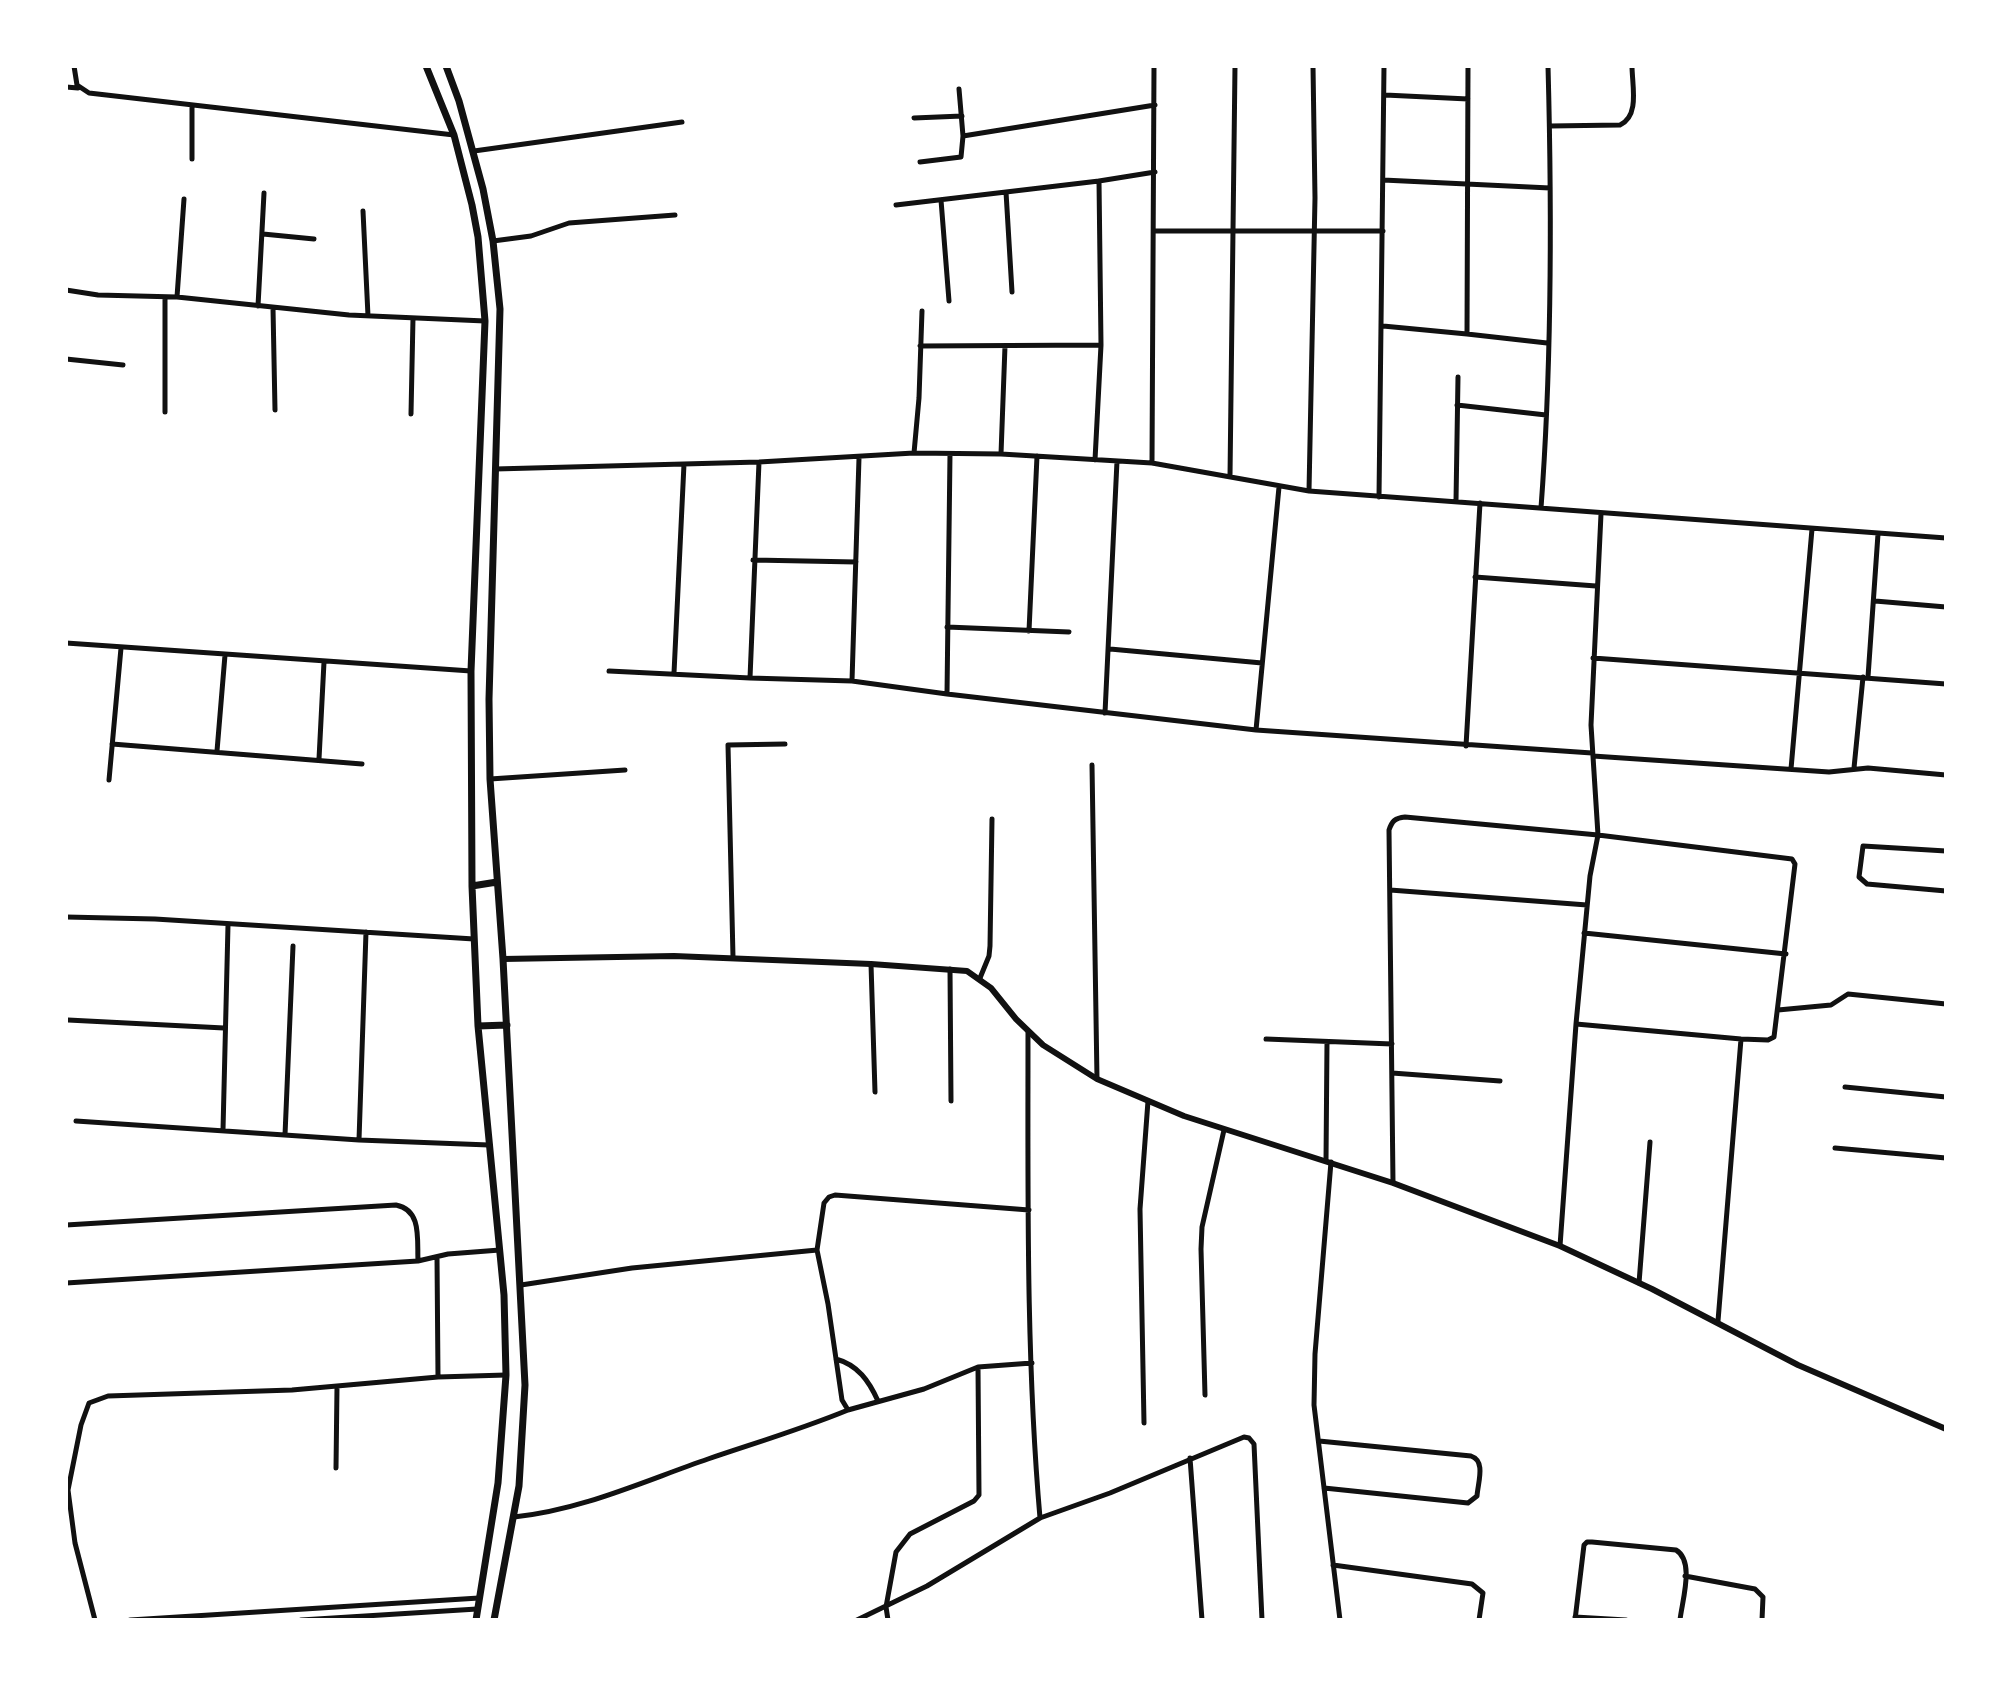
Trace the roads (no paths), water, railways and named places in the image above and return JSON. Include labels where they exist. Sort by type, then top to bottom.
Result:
[{"type":"main road","points":[[426,66],[454,135],[478,237],[485,321],[471,671],[472,886],[478,1026],[501,1250],[506,1375],[498,1483],[476,1620]]},
{"type":"main road","points":[[447,66],[474,151],[493,241],[501,324],[494,469],[490,779],[507,1025],[525,1400],[514,1517],[494,1620]]},
{"type":"main road","points":[[472,886],[497,882]]},
{"type":"main road","points":[[478,1026],[507,1025]]},
{"type":"street","points":[[74,66],[79,88]]},
{"type":"street","points":[[1152,463],[1154,66]]},
{"type":"street","points":[[1230,477],[1235,66]]},
{"type":"street","points":[[1309,491],[1314,232],[1313,66]]},
{"type":"street","points":[[1379,497],[1384,66]]},
{"type":"street","points":[[1467,334],[1468,66]]},
{"type":"street","points":[[1541,508],[1550,188],[1548,66]]},
{"type":"street","points":[[1550,126],[1620,125],[1627,122],[1633,111],[1632,66]]},
{"type":"street","points":[[66,87],[89,93],[454,135]]},
{"type":"street","points":[[920,162],[961,157],[963,136],[959,89]]},
{"type":"street","points":[[1385,95],[1468,99]]},
{"type":"street","points":[[192,105],[192,159]]},
{"type":"street","points":[[963,136],[1155,105]]},
{"type":"street","points":[[914,118],[962,116]]},
{"type":"street","points":[[474,151],[682,122]]},
{"type":"street","points":[[896,205],[1155,172]]},
{"type":"street","points":[[1383,180],[1550,188]]},
{"type":"street","points":[[1095,460],[1101,345],[1099,181]]},
{"type":"street","points":[[1006,192],[1012,292]]},
{"type":"street","points":[[258,306],[264,193]]},
{"type":"street","points":[[177,297],[184,199]]},
{"type":"street","points":[[941,200],[949,301]]},
{"type":"street","points":[[363,211],[368,316]]},
{"type":"street","points":[[493,241],[531,236],[569,223],[675,215]]},
{"type":"street","points":[[1154,231],[1383,231]]},
{"type":"street","points":[[263,234],[314,239]]},
{"type":"street","points":[[66,290],[177,297],[368,316],[485,321]]},
{"type":"street","points":[[165,298],[165,412]]},
{"type":"street","points":[[273,308],[275,410]]},
{"type":"street","points":[[914,453],[922,311]]},
{"type":"street","points":[[411,414],[413,318]]},
{"type":"street","points":[[1383,326],[1547,343]]},
{"type":"street","points":[[920,346],[1101,345]]},
{"type":"street","points":[[1001,454],[1005,346]]},
{"type":"street","points":[[66,359],[123,365]]},
{"type":"street","points":[[1456,501],[1458,377]]},
{"type":"street","points":[[1457,405],[1546,415]]},
{"type":"street","points":[[494,469],[759,462],[914,453],[1001,454],[1152,463],[1309,491],[1946,538]]},
{"type":"street","points":[[947,694],[950,454]]},
{"type":"street","points":[[1029,631],[1037,456]]},
{"type":"street","points":[[852,681],[859,458]]},
{"type":"street","points":[[1105,713],[1117,461]]},
{"type":"street","points":[[750,678],[759,462]]},
{"type":"street","points":[[674,673],[684,464]]},
{"type":"street","points":[[1256,730],[1279,487]]},
{"type":"street","points":[[1466,746],[1480,503]]},
{"type":"street","points":[[1560,1246],[1584,933],[1598,835],[1592,754],[1593,658],[1601,514]]},
{"type":"street","points":[[1791,769],[1812,529]]},
{"type":"street","points":[[1854,768],[1875,601],[1878,534]]},
{"type":"street","points":[[753,560],[856,562]]},
{"type":"street","points":[[1475,577],[1596,586]]},
{"type":"street","points":[[1875,601],[1946,607]]},
{"type":"street","points":[[947,627],[1069,632]]},
{"type":"street","points":[[66,643],[471,671]]},
{"type":"street","points":[[109,780],[121,648]]},
{"type":"street","points":[[1110,649],[1262,663]]},
{"type":"street","points":[[217,751],[225,655]]},
{"type":"street","points":[[1593,658],[1946,684]]},
{"type":"street","points":[[319,759],[324,662]]},
{"type":"street","points":[[609,671],[852,681],[1256,730],[1829,772],[1854,768],[1946,775]]},
{"type":"street","points":[[112,744],[362,764]]},
{"type":"street","points":[[733,957],[728,745],[785,744]]},
{"type":"street","points":[[1092,765],[1097,1079]]},
{"type":"street","points":[[490,779],[625,770]]},
{"type":"street","points":[[1393,1183],[1389,830],[1397,818],[1598,835],[1792,859],[1795,864],[1786,954],[1774,1037],[1768,1040],[1741,1039],[1576,1024]]},
{"type":"street","points":[[980,978],[990,946],[992,819]]},
{"type":"street","points":[[1946,851],[1863,846],[1859,877],[1867,884],[1946,891]]},
{"type":"street","points":[[1390,890],[1587,905]]},
{"type":"street","points":[[66,917],[155,919],[474,939]]},
{"type":"street","points":[[223,1130],[228,925]]},
{"type":"street","points":[[359,1140],[366,932]]},
{"type":"street","points":[[1584,933],[1786,954]]},
{"type":"street","points":[[285,1135],[293,946]]},
{"type":"street","points":[[503,959],[733,957],[967,971],[980,978],[1028,1033],[1069,1064],[1097,1079],[1224,1130],[1393,1183],[1560,1246],[1718,1321],[1798,1365],[1946,1429]]},
{"type":"street","points":[[871,964],[875,1092]]},
{"type":"street","points":[[950,968],[951,1101]]},
{"type":"street","points":[[1778,1010],[1831,1005],[1848,994],[1946,1004]]},
{"type":"street","points":[[68,1020],[224,1028]]},
{"type":"street","points":[[1028,1033],[1032,1363],[1040,1518]]},
{"type":"street","points":[[1266,1039],[1392,1044]]},
{"type":"street","points":[[1718,1321],[1741,1039]]},
{"type":"street","points":[[1327,1042],[1328,1162],[1314,1380],[1340,1620]]},
{"type":"street","points":[[1392,1073],[1500,1081]]},
{"type":"street","points":[[1845,1087],[1946,1097]]},
{"type":"street","points":[[1144,1423],[1140,1209],[1148,1101]]},
{"type":"street","points":[[76,1121],[359,1140],[490,1145]]},
{"type":"street","points":[[1205,1395],[1201,1238],[1224,1130]]},
{"type":"street","points":[[1639,1283],[1650,1142]]},
{"type":"street","points":[[1835,1148],[1946,1158]]},
{"type":"street","points":[[848,1410],[842,1400],[817,1250],[824,1203],[829,1197],[1029,1210]]},
{"type":"street","points":[[66,1225],[396,1205],[408,1209],[415,1220],[418,1261]]},
{"type":"street","points":[[66,1283],[418,1261],[501,1250]]},
{"type":"street","points":[[521,1285],[632,1268],[817,1250]]},
{"type":"street","points":[[437,1257],[438,1377]]},
{"type":"street","points":[[836,1359],[848,1363],[868,1381],[878,1401]]},
{"type":"street","points":[[514,1517],[543,1514],[586,1503],[710,1458],[808,1427],[848,1410],[924,1389],[978,1367],[1032,1363]]},
{"type":"street","points":[[888,1620],[886,1607],[896,1552],[910,1534],[974,1501],[979,1495],[978,1367]]},
{"type":"street","points":[[95,1620],[75,1543],[68,1490],[76,1446],[89,1403],[108,1396],[337,1387],[438,1377],[506,1375]]},
{"type":"street","points":[[336,1468],[337,1387]]},
{"type":"street","points":[[857,1620],[927,1586],[1040,1518],[1110,1493],[1244,1437],[1254,1444],[1262,1620]]},
{"type":"street","points":[[1319,1441],[1471,1456],[1480,1463],[1477,1496],[1468,1503],[1324,1488]]},
{"type":"street","points":[[1190,1458],[1202,1620]]},
{"type":"street","points":[[1626,1620],[1575,1618],[1584,1545],[1587,1542],[1676,1550],[1685,1558],[1680,1620]]},
{"type":"street","points":[[1333,1565],[1472,1584],[1483,1593],[1479,1620]]},
{"type":"street","points":[[1685,1576],[1761,1592],[1762,1620]]},
{"type":"street","points":[[130,1620],[479,1598]]},
{"type":"street","points":[[301,1620],[477,1609]]}]
